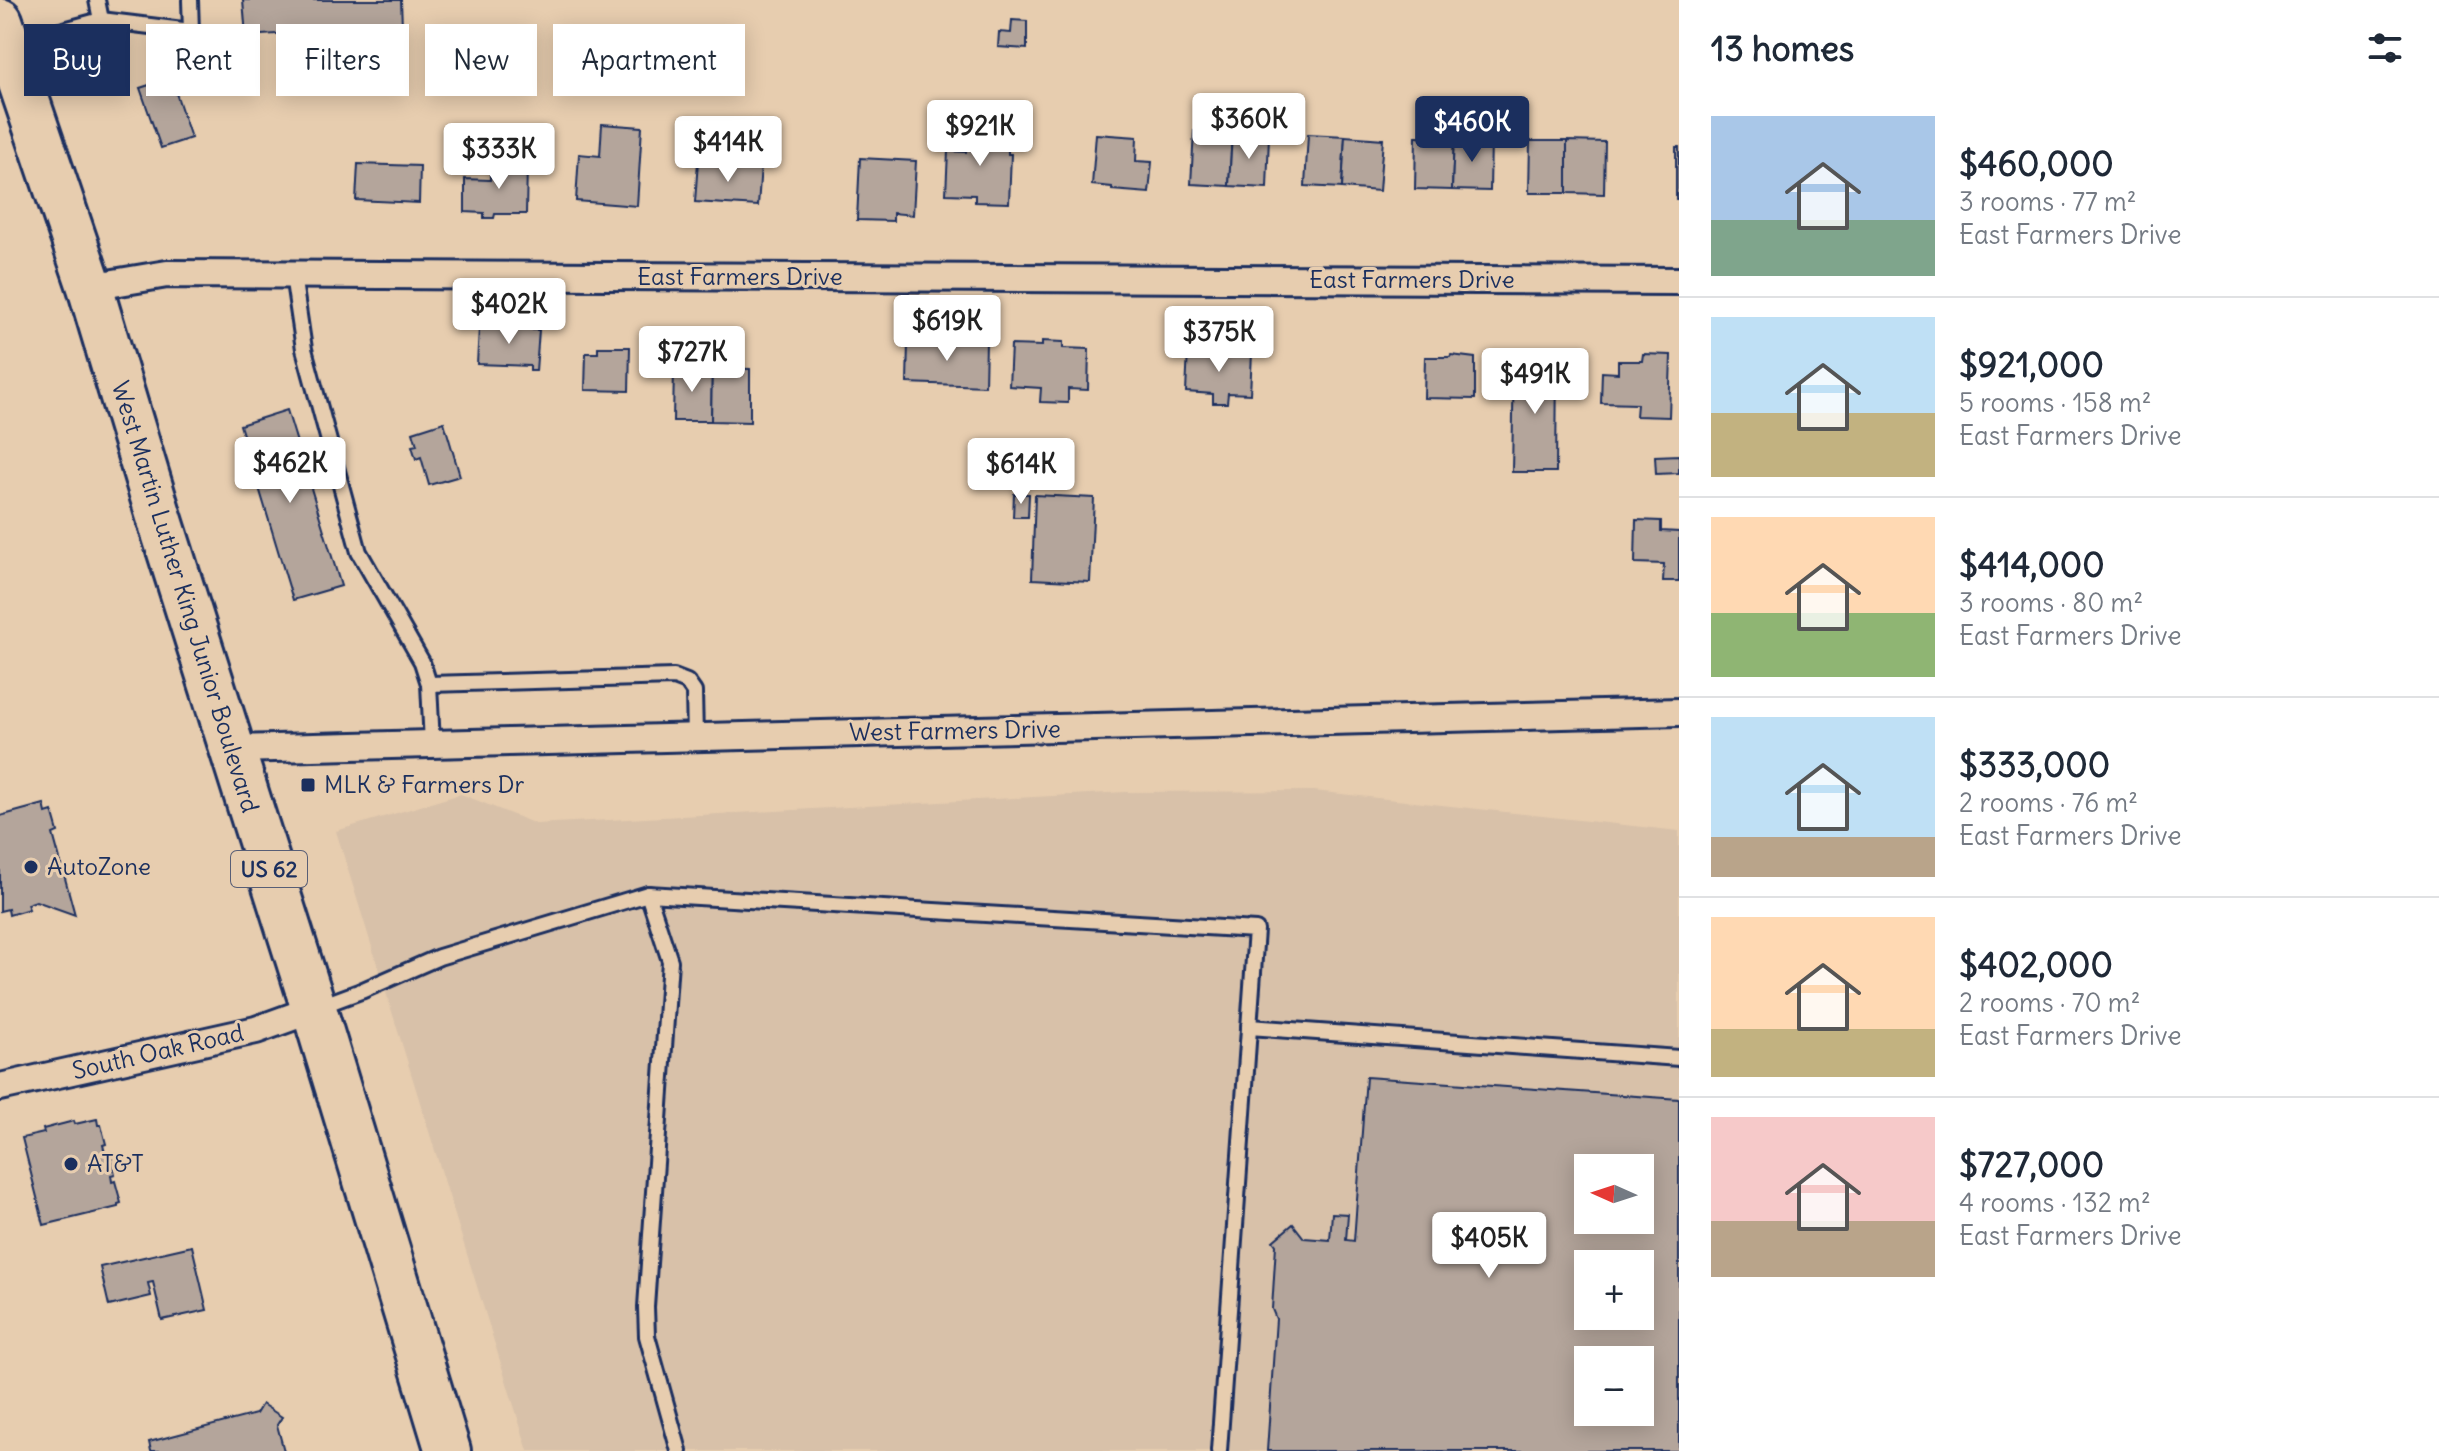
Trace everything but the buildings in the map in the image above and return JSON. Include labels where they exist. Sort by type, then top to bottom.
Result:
[{"type":"highway","name":"West Martin Luther King Junior Boulevard","points":[[4,33],[90,287],[448,1451]]},
{"type":"street","name":"East Farmers Drive","points":[[90,287],[167,274],[1679,281]]},
{"type":"street","name":"West Farmers Drive","points":[[231,749],[1679,712]]},
{"type":"street","name":"South Oak Road","points":[[0,1087],[256,1030],[314,1009]]},
{"type":"lane","points":[[97,0],[101,20]]},
{"type":"lane","points":[[4,33],[101,20],[191,31],[190,0]]},
{"type":"lane","points":[[293,275],[304,349],[359,552],[422,662],[429,684],[432,744]]},
{"type":"lane","points":[[429,684],[674,677],[687,682],[694,692],[695,737]]},
{"type":"lane","points":[[314,1009],[439,957],[648,894],[1256,930],[1219,1451]]},
{"type":"lane","points":[[648,894],[670,961],[646,1307],[647,1336],[679,1451]]},
{"type":"lane","points":[[1249,1027],[1679,1058]]},
{"type":"shaded area","points":[[1314,791],[1679,831],[1679,1451],[528,1451],[336,831],[461,794],[536,824],[1125,792]]},
{"type":"place","name":"MLK & Farmers Dr","points":[[308,785]]},
{"type":"place","name":"AutoZone","points":[[31,867]]},
{"type":"place","name":"AT&T","points":[[71,1164]]}]
